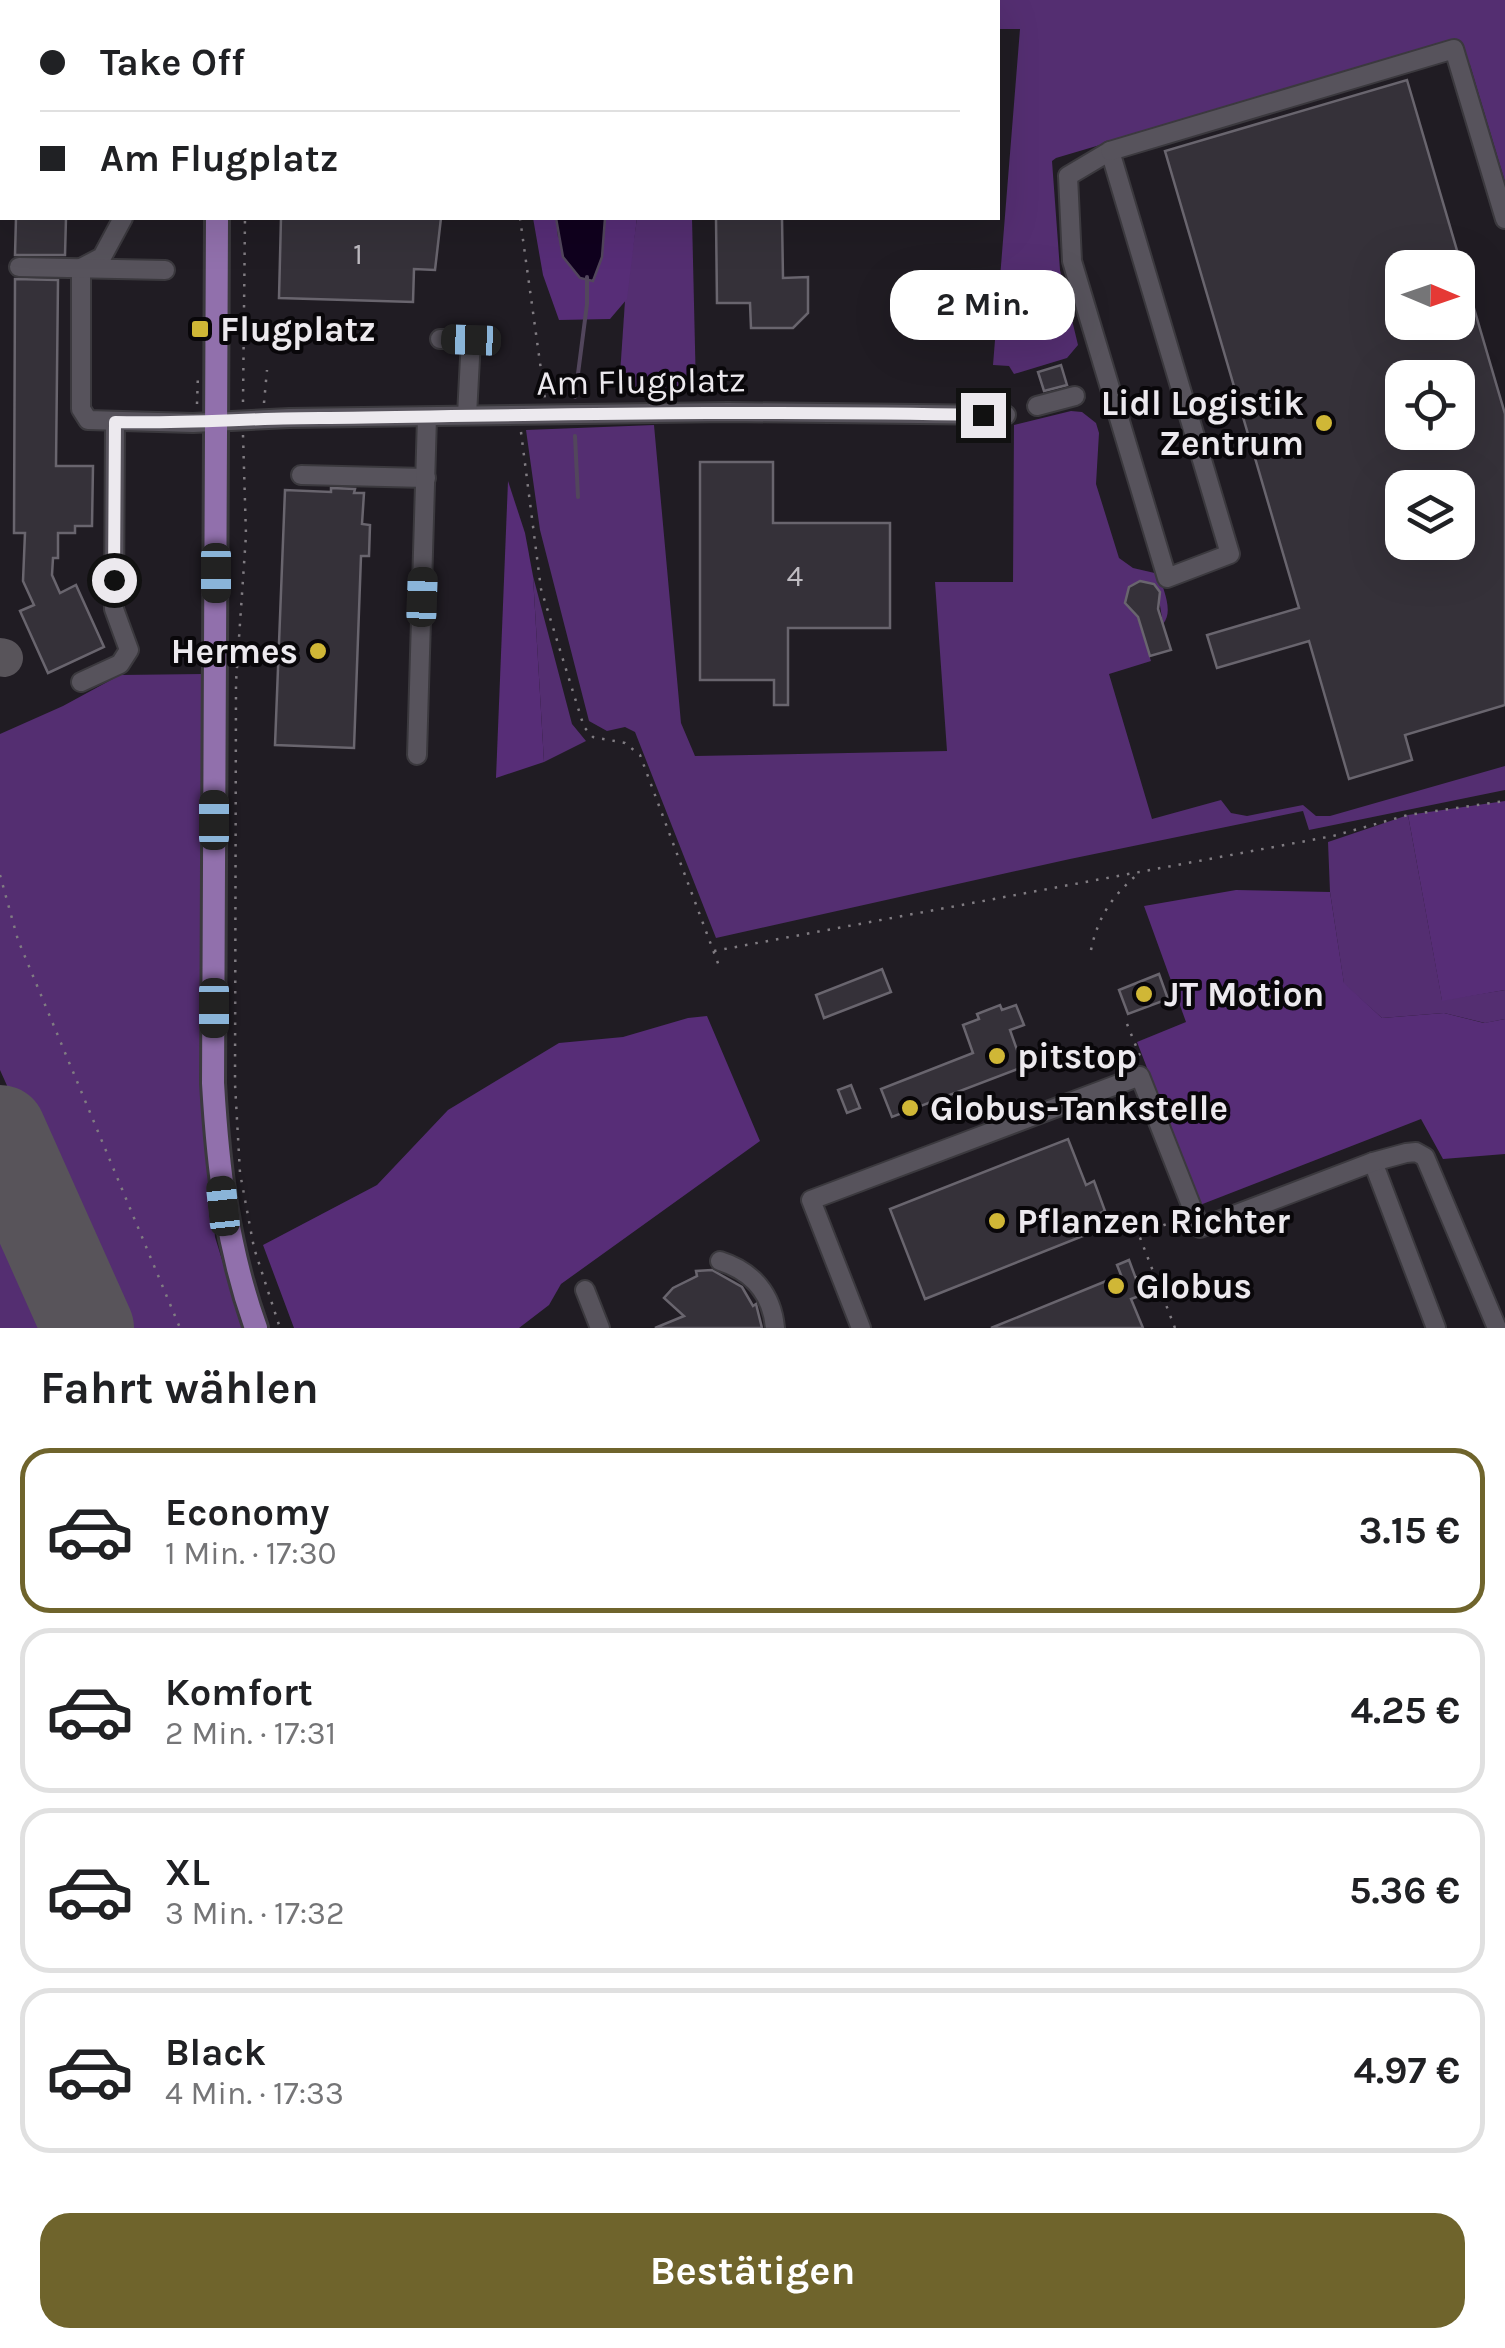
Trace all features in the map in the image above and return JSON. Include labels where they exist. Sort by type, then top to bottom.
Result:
[{"type":"main road","points":[[217,220],[214,1083],[223,1206],[233,1256],[256,1328]]},
{"type":"street","points":[[1110,151],[1230,554],[1167,578],[1072,261],[1068,176],[1110,151],[1454,49],[1505,219]]},
{"type":"street","points":[[81,268],[102,257],[122,220]]},
{"type":"street","points":[[19,267],[166,270]]},
{"type":"street","points":[[81,268],[80,410],[88,420],[115,422],[114,609],[129,650],[120,664],[81,682]]},
{"type":"street","points":[[440,338],[471,340],[467,415]]},
{"type":"street","points":[[1038,406],[1075,396]]},
{"type":"street","name":"Am Flugplatz","points":[[115,422],[728,412],[1006,415]]},
{"type":"street","points":[[417,755],[428,417]]},
{"type":"street","points":[[301,475],[426,478]]},
{"type":"street","points":[[862,1328],[811,1200],[1140,1076],[1197,1220],[1406,1152],[1424,1157],[1497,1328]]},
{"type":"street","points":[[1373,1162],[1436,1328]]},
{"type":"street","points":[[720,1261],[754,1280],[770,1302],[774,1328]]},
{"type":"street","points":[[585,1290],[600,1328]]},
{"type":"path","points":[[245,220],[246,535],[236,682],[236,1084],[240,1174],[254,1248],[280,1328]]},
{"type":"path","points":[[520,220],[546,415]]},
{"type":"path","points":[[264,419],[267,370]]},
{"type":"path","points":[[521,415],[542,589],[584,726],[592,737],[626,742],[640,755],[719,966]]},
{"type":"path","points":[[714,951],[1332,836],[1408,815],[1505,802]]},
{"type":"path","points":[[1091,950],[1100,917],[1109,902],[1140,872]]},
{"type":"path","points":[[0,875],[18,940],[180,1328]]},
{"type":"path","points":[[1175,1328],[1139,1235],[1197,1220]]},
{"type":"path","points":[[1136,1278],[1153,1271]]},
{"type":"shaded area","points":[[1000,0],[1505,0],[1505,182],[1470,65],[1459,49],[1440,44],[1056,158],[1052,161],[1060,270],[1078,345],[1067,358],[1014,374],[1009,366],[993,365],[1020,29],[1000,29]]},
{"type":"shaded area","points":[[533,220],[556,220],[558,237],[602,257],[605,220],[637,220],[627,299],[610,319],[559,320],[543,275]]},
{"type":"shaded area","points":[[556,220],[605,220],[602,257],[593,281],[580,278],[563,257]]},
{"type":"shaded area","points":[[637,220],[692,220],[696,390],[619,389],[625,301]]},
{"type":"shaded area","points":[[1071,411],[1082,412],[1096,423],[1096,484],[1119,558],[1133,568],[1159,574],[1167,600],[1168,613],[1163,624],[1157,587],[1140,581],[1129,587],[1125,603],[1137,616],[1151,661],[1109,674],[1152,819],[1221,800],[1231,813],[1247,816],[1303,805],[1316,816],[1330,816],[1505,766],[1505,790],[1309,830],[1303,811],[716,938],[635,732],[625,727],[607,731],[589,721],[540,530],[526,430],[654,425],[681,723],[695,756],[947,751],[935,582],[1013,582],[1014,425]]},
{"type":"shaded area","points":[[508,481],[525,533],[533,576],[544,762],[496,778]]},
{"type":"shaded area","points":[[533,576],[572,724],[586,741],[544,762]]},
{"type":"shaded area","points":[[203,674],[206,1131],[215,1237],[243,1328],[116,1328],[0,1070],[0,734],[120,675]]},
{"type":"shaded area","points":[[1505,801],[1505,990],[1442,1001],[1408,815]]},
{"type":"shaded area","points":[[1408,815],[1442,1000],[1505,990],[1505,1019],[1485,1023],[1444,1013],[1382,1018],[1344,984],[1330,892],[1328,842]]},
{"type":"shaded area","points":[[1236,890],[1330,892],[1344,983],[1382,1018],[1444,1013],[1484,1023],[1505,1019],[1505,1154],[1443,1159],[1421,1119],[1200,1205],[1137,1042],[1186,1022],[1144,906]]},
{"type":"shaded area","points":[[707,1016],[760,1141],[561,1284],[549,1305],[519,1328],[294,1328],[263,1245],[377,1185],[448,1110],[559,1043],[623,1037]]},
{"type":"shaded area","points":[[0,1192],[61,1328],[0,1328]]},
{"type":"building","name":"Lidl Logistik Zentrum","points":[[1407,80],[1457,250],[1385,250],[1385,340],[1475,340],[1475,312],[1505,414],[1505,705],[1405,735],[1412,760],[1349,779],[1309,641],[1217,668],[1207,635],[1299,608],[1165,151]]},
{"type":"building","points":[[16,220],[66,220],[65,255],[15,255]]},
{"type":"building","points":[[281,220],[441,220],[435,270],[414,269],[413,302],[279,298]]},
{"type":"building","points":[[716,220],[782,220],[783,278],[808,277],[808,313],[793,328],[751,328],[750,303],[717,303]]},
{"type":"building","points":[[15,279],[58,280],[56,466],[93,466],[92,526],[75,526],[75,533],[58,533],[58,558],[53,558],[52,575],[60,593],[76,585],[104,647],[48,673],[20,611],[34,605],[23,581],[25,533],[14,533]]},
{"type":"building","points":[[1061,365],[1067,385],[1044,391],[1038,372]]},
{"type":"building","points":[[700,462],[773,462],[773,523],[890,523],[890,628],[788,628],[788,705],[774,705],[774,680],[700,680]]},
{"type":"building","name":"Hermes","points":[[331,488],[364,493],[362,524],[370,525],[369,556],[361,556],[354,748],[275,745],[285,490],[331,492]]},
{"type":"building","points":[[1140,581],[1154,584],[1160,592],[1158,609],[1171,650],[1150,656],[1138,617],[1125,603],[1129,587]]},
{"type":"building","points":[[882,969],[891,992],[824,1018],[816,995]]},
{"type":"building","name":"JT Motion","points":[[1159,974],[1168,999],[1128,1014],[1119,990]]},
{"type":"building","points":[[1000,1005],[1002,1010],[1016,1005],[1024,1025],[1010,1030],[1023,1067],[892,1117],[881,1089],[973,1053],[963,1025],[979,1019],[977,1014]]},
{"type":"building","points":[[851,1085],[860,1108],[847,1113],[838,1090]]},
{"type":"building","name":"Pflanzen Richter","points":[[1068,1139],[1086,1185],[1094,1181],[1105,1211],[1098,1214],[1103,1228],[925,1299],[890,1209]]},
{"type":"building","name":"Globus","points":[[1129,1260],[1142,1295],[1131,1299],[1143,1328],[991,1328],[1121,1275],[1117,1265]]},
{"type":"building","points":[[712,1270],[742,1287],[753,1306],[756,1304],[762,1328],[655,1328],[684,1316],[664,1298],[673,1288],[697,1276],[696,1271]]},
{"type":"waterway","points":[[575,397],[587,277]]},
{"type":"waterway","points":[[575,436],[578,497]]},
{"type":"taxiway","points":[[0,657],[4,658]]},
{"type":"runway","points":[[0,1131],[88,1328]]},
{"type":"place","name":"Flugplatz","points":[[200,329]]},
{"type":"place","name":"Lidl Logistik Zentrum","points":[[1324,423]]},
{"type":"place","name":"Hermes","points":[[318,651]]},
{"type":"place","name":"JT Motion","points":[[1144,994]]},
{"type":"place","name":"pitstop","points":[[997,1056]]},
{"type":"place","name":"Globus-Tankstelle","points":[[910,1108]]},
{"type":"place","name":"Pflanzen Richter","points":[[997,1221]]},
{"type":"place","name":"Globus","points":[[1116,1286]]},
{"type":"route","points":[[114,580],[115,422],[193,424],[288,418],[728,412],[983,415]]}]
